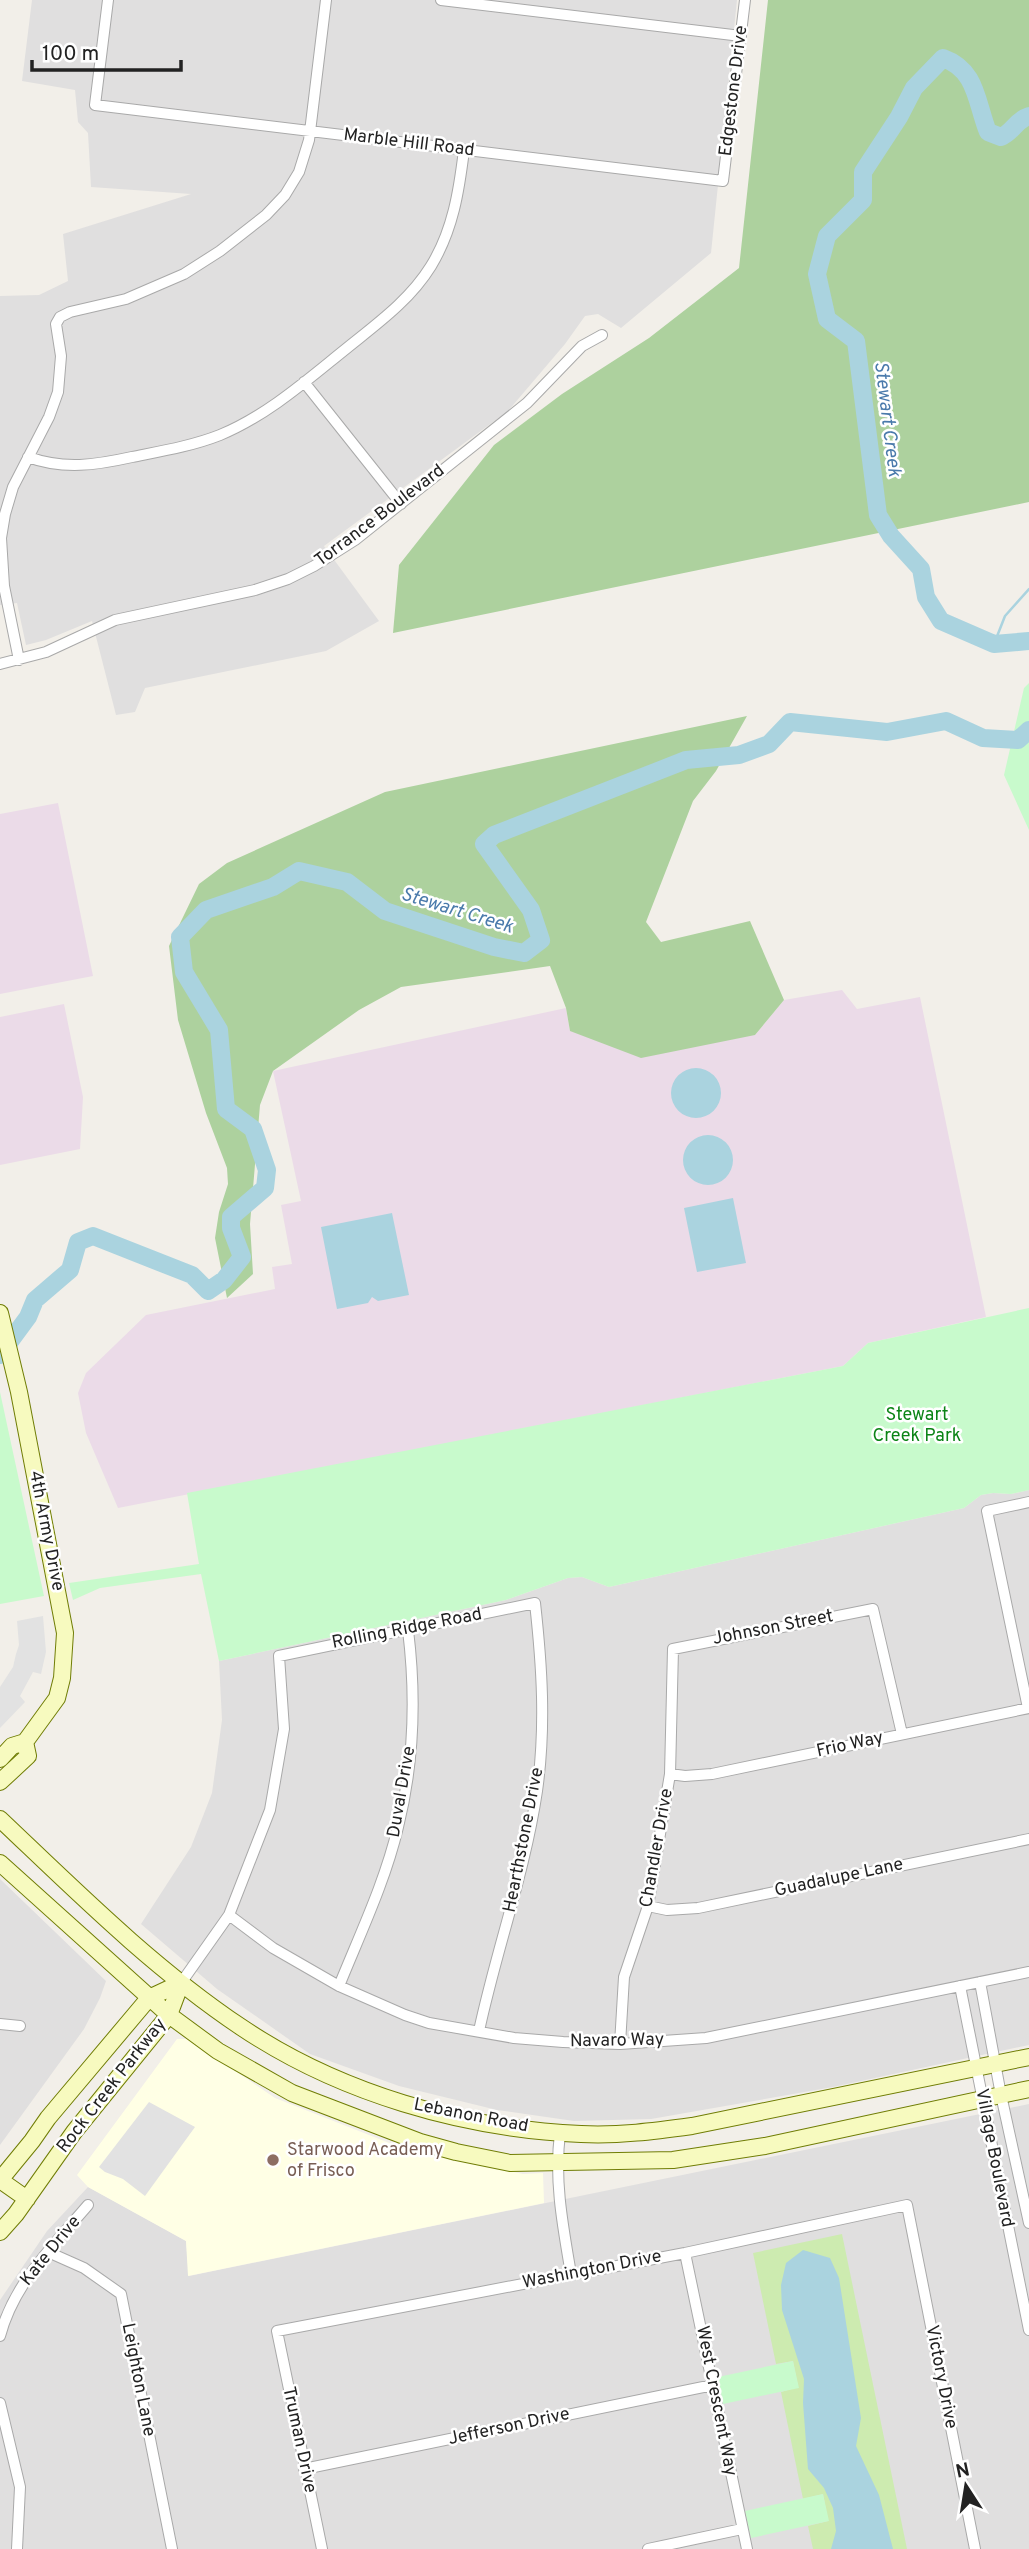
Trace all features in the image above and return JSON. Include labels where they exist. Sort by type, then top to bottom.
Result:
[{"type":"main road","name":"4th Army Drive","points":[[0,1313],[33,1460],[65,1633],[57,1698],[25,1742],[12,1746],[0,1759]]},
{"type":"main road","name":"4th Army Drive","points":[[0,1783],[28,1756],[25,1742]]},
{"type":"main road","name":"Lebanon Road","points":[[0,1819],[110,1924],[181,1983],[240,2026],[283,2053],[397,2101],[448,2116],[560,2133],[639,2133],[692,2126],[1029,2057]]},
{"type":"main road","name":"Lebanon Road","points":[[0,1863],[169,2015],[260,2077],[292,2093],[386,2130],[456,2152],[510,2163],[673,2160],[765,2146],[1029,2089]]},
{"type":"main road","name":"Rock Creek Parkway","points":[[0,2180],[48,2118],[149,1998],[181,1983]]},
{"type":"main road","name":"Rock Creek Parkway","points":[[0,2232],[74,2132],[169,2015],[181,1983]]},
{"type":"main road","points":[[386,2130],[397,2101]]},
{"type":"main road","points":[[0,2180],[27,2199]]},
{"type":"street","name":"Marble Hill Road","points":[[108,0],[95,106],[723,181]]},
{"type":"street","points":[[19,660],[4,586],[1,546],[9,498],[58,392],[62,362],[57,324],[60,317],[151,290],[184,274],[216,254],[266,215],[285,195],[303,163],[310,131],[326,0]]},
{"type":"street","points":[[441,0],[741,36]]},
{"type":"street","name":"Edgestone Drive","points":[[723,181],[745,0]]},
{"type":"street","points":[[28,457],[63,466],[86,466],[188,445],[247,422],[272,407],[387,317],[423,279],[440,249],[453,217],[464,150]]},
{"type":"street","name":"Torrance Boulevard","points":[[0,664],[53,649],[123,618],[256,590],[288,579],[339,551],[401,504],[533,398],[582,346],[602,335]]},
{"type":"street","points":[[304,382],[401,504]]},
{"type":"street","points":[[1028,1708],[987,1511],[1029,1502]]},
{"type":"street","name":"Rolling Ridge Road","points":[[229,1916],[270,1810],[275,1787],[284,1728],[279,1656],[535,1603]]},
{"type":"street","name":"Hearthstone Drive","points":[[480,2031],[487,1992],[515,1895],[536,1793],[542,1745],[543,1701],[535,1603]]},
{"type":"street","name":"Johnson Street","points":[[673,1649],[873,1609],[902,1734]]},
{"type":"street","name":"Duval Drive","points":[[339,1986],[375,1897],[399,1826],[412,1742],[413,1673],[408,1630]]},
{"type":"street","name":"Chandler Drive","points":[[620,2044],[624,1977],[648,1906],[670,1774],[673,1649]]},
{"type":"street","name":"Frio Way","points":[[670,1774],[685,1776],[712,1773],[1028,1708]]},
{"type":"street","name":"Guadalupe Lane","points":[[648,1906],[667,1910],[698,1908],[1029,1839]]},
{"type":"street","points":[[181,1983],[229,1916]]},
{"type":"street","name":"Navaro Way","points":[[229,1916],[273,1948],[339,1986],[405,2015],[429,2023],[563,2042],[620,2044],[706,2038],[1029,1972]]},
{"type":"street","name":"Village Boulevard","points":[[980,1982],[1029,2223]]},
{"type":"street","name":"Village Boulevard","points":[[960,1986],[1029,2330]]},
{"type":"street","points":[[0,2024],[20,2026]]},
{"type":"street","points":[[560,2133],[556,2162],[571,2274]]},
{"type":"street","points":[[994,2161],[1014,2157]]},
{"type":"street","name":"Kate Drive","points":[[0,2336],[5,2315],[23,2281],[88,2205]]},
{"type":"street","name":"Washington Drive","points":[[277,2331],[685,2253],[907,2205]]},
{"type":"street","name":"Victory Drive","points":[[907,2205],[975,2549]]},
{"type":"street","name":"Leighton Lane","points":[[48,2252],[84,2269],[121,2294],[172,2549]]},
{"type":"street","name":"West Crescent Way","points":[[685,2253],[747,2549]]},
{"type":"street","name":"Truman Drive","points":[[277,2331],[322,2549]]},
{"type":"street","name":"Jefferson Drive","points":[[304,2469],[713,2385]]},
{"type":"street","points":[[0,2403],[20,2487],[17,2549]]},
{"type":"street","points":[[648,2549],[742,2529]]},
{"type":"shaded area","points":[[32,0],[737,0],[711,253],[621,328],[598,314],[585,316],[508,411],[324,546],[379,621],[326,651],[145,688],[135,712],[116,715],[92,621],[46,640],[26,645],[17,603],[0,605],[0,296],[39,295],[68,281],[63,234],[191,194],[91,187],[88,133],[78,122],[75,90],[22,81]]},
{"type":"shaded area","points":[[58,803],[93,976],[0,994],[0,814]]},
{"type":"shaded area","points":[[842,990],[857,1009],[920,997],[986,1317],[868,1343],[843,1366],[118,1508],[86,1433],[78,1393],[86,1373],[146,1315],[275,1289],[272,1267],[292,1264],[281,1205],[301,1201],[273,1071],[566,1008],[570,1031],[755,1035],[784,1000]]},
{"type":"shaded area","points":[[64,1004],[83,1097],[80,1149],[0,1165],[0,1017]]},
{"type":"shaded area","points":[[1029,1490],[1029,2045],[833,2087],[651,2119],[574,2121],[497,2110],[399,2086],[310,2054],[217,1989],[141,1924],[191,1847],[212,1793],[222,1720],[219,1661],[506,1600],[568,1578],[582,1577],[609,1587],[964,1508],[981,1495],[1011,1494]]},
{"type":"shaded area","points":[[43,1616],[46,1652],[41,1674],[33,1672],[20,1696],[25,1702],[0,1728],[0,1687],[13,1667],[19,1645],[17,1621]]},
{"type":"shaded area","points":[[0,1879],[106,1981],[84,2029],[0,2145]]},
{"type":"shaded area","name":"Starwood Academy of Frisco","points":[[177,2039],[188,2039],[275,2098],[397,2146],[523,2174],[543,2173],[544,2203],[188,2276],[186,2241],[88,2187],[77,2175]]},
{"type":"shaded area","points":[[149,2102],[195,2127],[145,2196],[123,2179],[99,2167]]},
{"type":"shaded area","points":[[1029,2104],[1029,2549],[0,2549],[0,2300],[47,2231],[88,2187],[186,2241],[189,2276]]},
{"type":"green space","points":[[768,0],[1029,0],[1029,502],[393,633],[399,565],[494,445],[562,394],[649,338],[739,268]]},
{"type":"green space","points":[[1029,683],[1029,830],[1004,775],[1024,688]]},
{"type":"green space","points":[[747,716],[716,771],[693,801],[646,922],[661,942],[750,921],[784,1000],[755,1035],[641,1058],[570,1031],[566,1008],[550,966],[401,987],[359,1010],[273,1071],[260,1105],[250,1224],[253,1274],[227,1298],[215,1238],[219,1212],[228,1184],[227,1168],[206,1113],[178,1020],[169,946],[199,884],[227,863],[385,792]]},
{"type":"green space","name":"Stewart Creek Park","points":[[1029,1308],[1029,1490],[1011,1494],[981,1495],[964,1508],[609,1587],[582,1577],[568,1578],[506,1600],[219,1661],[201,1574],[100,1588],[73,1600],[69,1583],[199,1564],[187,1493],[843,1366],[868,1343]]},
{"type":"green space","points":[[0,1392],[44,1596],[0,1604]]},
{"type":"green space","points":[[842,2234],[907,2549],[813,2549],[808,2526],[828,2521],[823,2494],[803,2499],[781,2392],[798,2387],[793,2361],[776,2364],[753,2253]]},
{"type":"green space","points":[[793,2361],[799,2388],[723,2404],[718,2377]]},
{"type":"green space","points":[[823,2494],[829,2521],[751,2538],[745,2511]]},
{"type":"water","points":[[696,1068],[714,1075],[721,1093],[714,1111],[696,1118],[678,1111],[671,1093],[678,1075]]},
{"type":"water","points":[[708,1135],[726,1142],[733,1160],[726,1178],[708,1185],[690,1178],[683,1160],[690,1142]]},
{"type":"water","points":[[733,1198],[746,1263],[697,1272],[684,1208]]},
{"type":"water","points":[[392,1213],[409,1295],[378,1301],[372,1297],[368,1303],[337,1309],[321,1227]]},
{"type":"water","points":[[803,2250],[830,2258],[839,2278],[861,2418],[856,2446],[879,2495],[893,2549],[831,2549],[836,2531],[833,2508],[824,2488],[808,2469],[804,2379],[782,2310],[781,2285],[786,2263]]},
{"type":"waterway","name":"Stewart Creek","points":[[1029,116],[1001,137],[988,132],[969,79],[963,70],[943,58],[914,88],[899,117],[863,172],[863,200],[827,236],[817,274],[827,319],[856,341],[878,515],[891,536],[921,569],[926,597],[941,621],[994,644],[1029,641]]},
{"type":"waterway","points":[[994,644],[1005,616],[1029,589]]},
{"type":"waterway","name":"Stewart Creek","points":[[0,1355],[28,1317],[35,1300],[70,1270],[78,1242],[93,1236],[192,1275],[208,1291],[224,1280],[242,1257],[231,1228],[231,1217],[265,1188],[267,1170],[253,1129],[226,1109],[219,1030],[184,972],[180,937],[206,910],[273,887],[299,871],[347,882],[385,911],[494,947],[524,953],[541,940],[531,910],[484,844],[494,835],[686,760],[739,755],[769,744],[790,722],[887,732],[946,721],[983,738],[1018,740],[1029,730]]},
{"type":"place","name":"Starwood Academy of Frisco","points":[[273,2160]]}]
